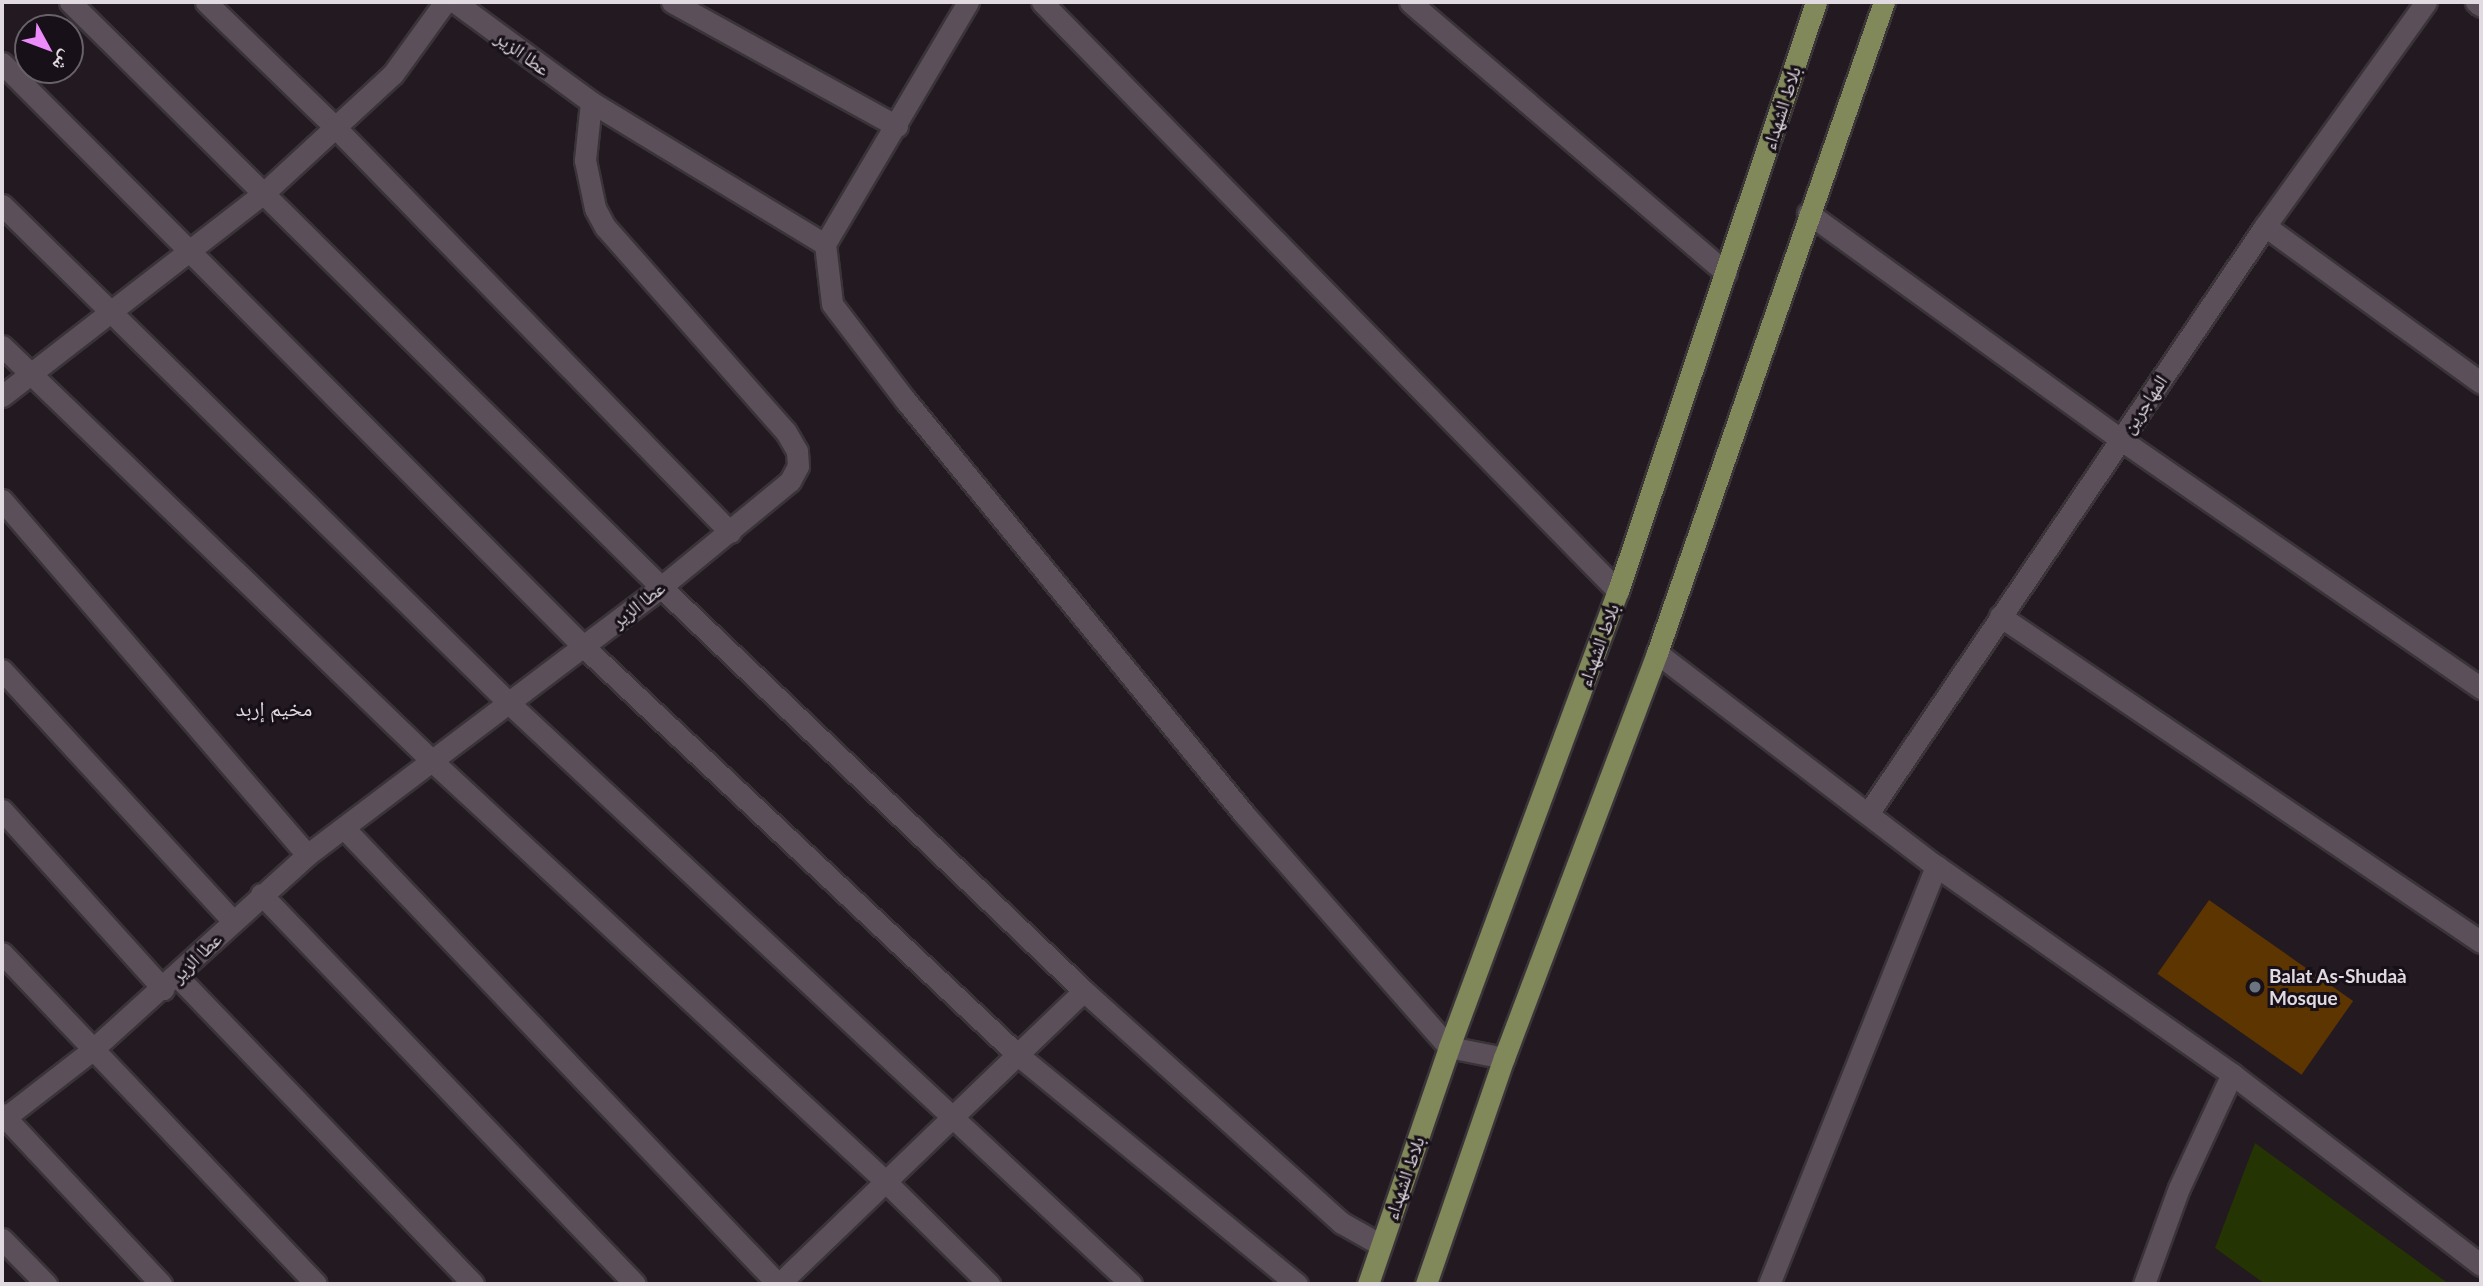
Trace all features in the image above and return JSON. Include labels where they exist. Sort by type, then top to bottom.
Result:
[{"type":"main road","name":"بلاط الشهداء","points":[[1368,1284],[1449,1047],[1618,591],[1816,2]]},
{"type":"main road","points":[[1426,1284],[1504,1058],[1657,653],[1808,213],[1884,2]]},
{"type":"street","points":[[70,2],[266,191],[661,587],[1084,991],[1342,1223],[1381,1245]]},
{"type":"street","points":[[206,2],[335,127],[730,532]]},
{"type":"street","points":[[2,396],[266,191],[393,74],[445,2]]},
{"type":"street","name":"عطا الزير","points":[[3,1117],[91,1051],[307,855],[430,759],[510,704],[661,587],[790,481],[798,466],[797,451],[786,432],[605,228],[595,208],[585,160],[591,102],[455,2]]},
{"type":"street","points":[[672,2],[897,126]]},
{"type":"street","points":[[968,2],[825,244],[826,278],[845,325],[1244,814],[1449,1047],[1504,1058]]},
{"type":"street","points":[[1042,2],[1618,591]]},
{"type":"street","points":[[1409,2],[1726,273]]},
{"type":"street","name":"المهاجرين","points":[[1869,812],[2265,226],[2426,2]]},
{"type":"street","points":[[2476,2],[2481,6]]},
{"type":"street","points":[[2,63],[583,646],[1018,1055],[1297,1284]]},
{"type":"street","points":[[591,102],[825,244]]},
{"type":"street","points":[[2,205],[510,704],[1131,1284]]},
{"type":"street","points":[[1808,213],[2120,439],[2481,688]]},
{"type":"street","points":[[2265,226],[2481,383]]},
{"type":"street","points":[[2,346],[430,759],[884,1180],[989,1284]]},
{"type":"street","points":[[2,500],[307,855]]},
{"type":"street","points":[[2000,616],[2481,942]]},
{"type":"street","points":[[1657,653],[1869,812],[1936,866],[2232,1074],[2481,1265]]},
{"type":"street","points":[[2,670],[233,921]]},
{"type":"street","points":[[2,810],[473,1284]]},
{"type":"street","points":[[344,828],[779,1284],[884,1180],[953,1120],[1084,991]]},
{"type":"street","points":[[1769,1284],[1936,866]]},
{"type":"street","points":[[261,894],[635,1284]]},
{"type":"street","points":[[2,953],[91,1051],[316,1284]]},
{"type":"street","points":[[2144,1284],[2179,1188],[2232,1074]]},
{"type":"street","points":[[3,1117],[162,1284]]},
{"type":"street","points":[[2,1239],[46,1284]]},
{"type":"green space","points":[[2255,1143],[2449,1284],[2265,1284],[2215,1248]]},
{"type":"building","name":"Balat As-Shudaà Mosque","points":[[2209,900],[2353,1001],[2302,1075],[2157,974]]},
{"type":"place","name":"Balat As-Shudaà Mosque","points":[[2255,987]]},
{"type":"district","name":"مخيم إربد","points":[[274,708]]}]
